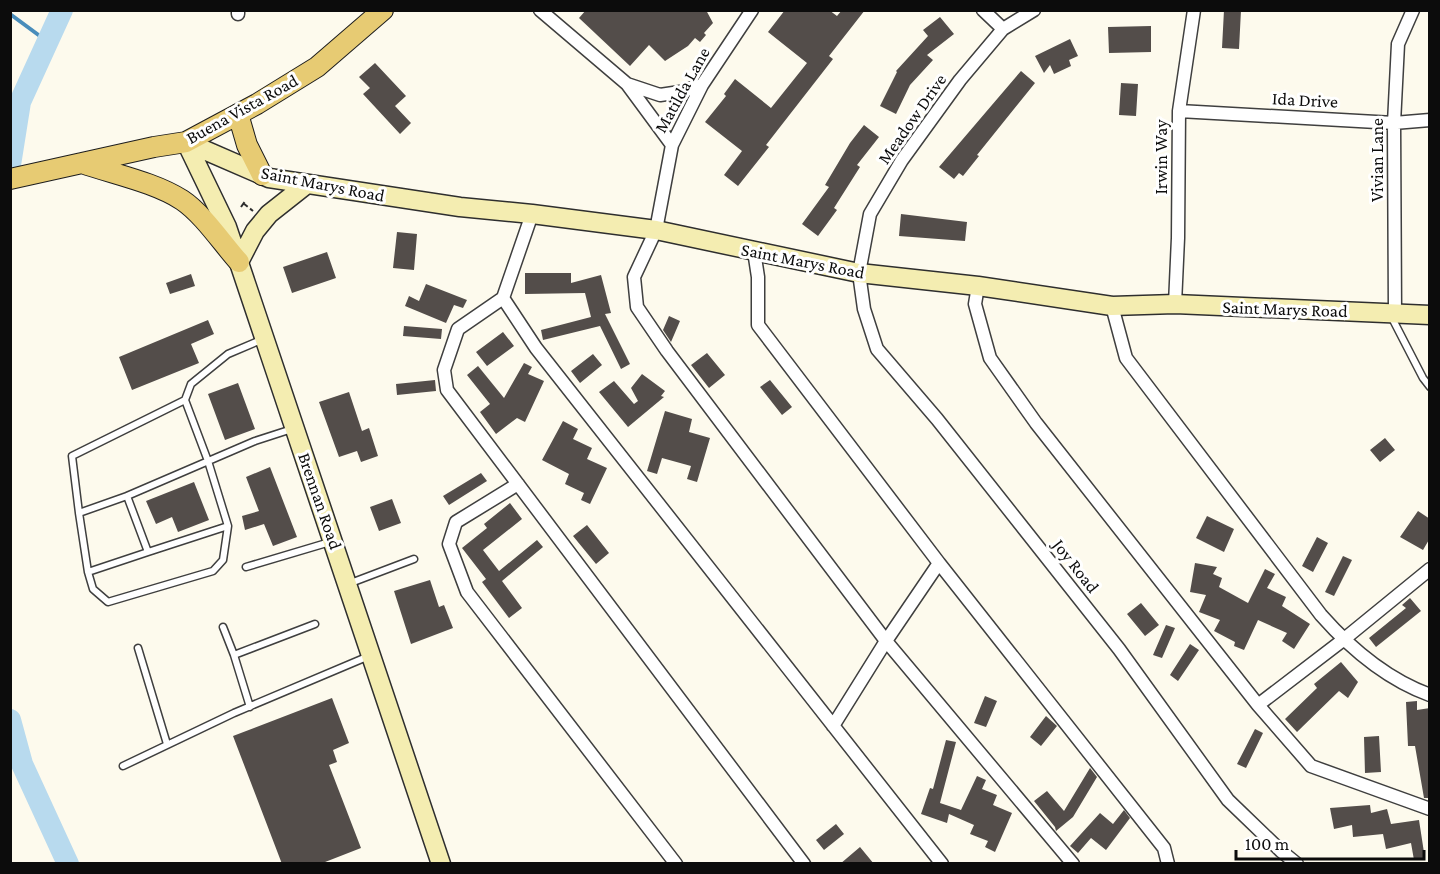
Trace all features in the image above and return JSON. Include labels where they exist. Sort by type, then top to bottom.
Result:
[{"type":"main road","name":"Buena Vista Road","points":[[10,179],[186,142],[317,67],[383,10]]},
{"type":"main road","points":[[238,114],[247,145],[262,175]]},
{"type":"main road","name":"Saint Marys Road","points":[[186,142],[262,175],[307,184],[460,207],[656,230],[859,273],[978,286],[1112,306],[1175,304],[1430,315]]},
{"type":"main road","name":"Brennan Road","points":[[186,142],[226,227],[334,541],[441,864]]},
{"type":"main road","points":[[82,163],[153,186],[182,200],[194,210],[238,262],[255,231],[269,214],[307,184]]},
{"type":"street","points":[[540,10],[627,84],[672,145]]},
{"type":"street","name":"Matilda Lane","points":[[752,10],[702,85],[672,145],[656,230],[634,277],[637,307],[667,351],[886,641],[1073,864]]},
{"type":"street","points":[[983,10],[1003,29]]},
{"type":"street","name":"Meadow Drive","points":[[859,273],[870,214],[909,151],[960,80],[1003,29],[1034,10]]},
{"type":"street","name":"Irwin Way","points":[[1175,304],[1179,111],[1194,10]]},
{"type":"street","name":"Vivian Lane","points":[[1392,313],[1394,123],[1398,44],[1413,10]]},
{"type":"street","points":[[627,84],[660,95],[702,85]]},
{"type":"street","name":"Ida Drive","points":[[1179,111],[1394,123],[1430,120]]},
{"type":"street","points":[[532,214],[503,298],[458,329],[444,370],[447,390],[804,864]]},
{"type":"street","points":[[754,251],[758,277],[758,325],[939,563],[1164,848],[1168,864]]},
{"type":"street","name":"Joy Road","points":[[859,273],[864,309],[877,349],[937,420],[1119,649],[1228,800],[1297,864]]},
{"type":"street","points":[[978,286],[975,304],[990,358],[1036,423],[1258,705],[1311,766],[1430,809]]},
{"type":"street","points":[[503,298],[536,348],[942,864]]},
{"type":"street","points":[[1112,306],[1126,358],[1321,615],[1343,640],[1405,686],[1430,695]]},
{"type":"street","points":[[518,484],[456,522],[449,544],[467,592],[676,864]]},
{"type":"street","points":[[834,726],[886,641],[939,563]]},
{"type":"street","points":[[1258,705],[1430,569]]},
{"type":"lane","points":[[1392,313],[1423,378],[1430,387]]},
{"type":"lane","points":[[185,400],[72,456],[78,513],[88,572],[93,589],[108,603],[213,571],[223,560],[228,526],[208,461],[185,400],[191,384],[228,354],[265,338]]},
{"type":"lane","points":[[78,513],[127,496],[255,441],[295,428]]},
{"type":"lane","points":[[127,496],[148,552]]},
{"type":"lane","points":[[88,572],[228,526]]},
{"type":"lane","points":[[246,567],[334,541]]},
{"type":"lane","points":[[348,584],[414,559]]},
{"type":"lane","points":[[234,655],[315,624]]},
{"type":"lane","points":[[223,627],[250,707]]},
{"type":"lane","points":[[138,648],[167,744]]},
{"type":"lane","points":[[123,766],[250,707],[372,655]]},
{"type":"path","points":[[241,207],[244,202],[258,215]]},
{"type":"building","points":[[586,10],[706,10],[713,23],[700,42],[695,38],[688,46],[665,61],[649,45],[630,66],[579,18]]},
{"type":"building","points":[[785,10],[829,10],[837,16],[842,10],[865,10],[829,56],[833,59],[766,145],[769,147],[738,186],[724,175],[742,151],[705,122],[726,96],[724,94],[735,79],[771,108],[807,63],[768,32]]},
{"type":"building","points":[[1224,10],[1241,10],[1239,49],[1222,48]]},
{"type":"building","points":[[940,17],[954,34],[927,55],[933,60],[910,85],[896,114],[880,106],[896,71],[928,36],[923,30]]},
{"type":"building","points":[[1151,26],[1151,52],[1109,53],[1108,27]]},
{"type":"building","points":[[1070,39],[1078,56],[1069,60],[1071,66],[1054,74],[1050,65],[1044,73],[1035,56]]},
{"type":"building","points":[[375,63],[406,96],[395,106],[411,123],[400,134],[363,94],[370,88],[359,77]]},
{"type":"building","points":[[1021,71],[1035,83],[963,176],[959,173],[954,179],[939,167]]},
{"type":"building","points":[[1121,83],[1138,84],[1136,116],[1119,115]]},
{"type":"building","points":[[864,125],[879,137],[857,165],[860,167],[834,208],[837,210],[818,236],[802,224],[829,187],[825,185],[850,143]]},
{"type":"building","points":[[901,214],[967,222],[965,241],[899,236]]},
{"type":"building","points":[[397,232],[417,234],[414,270],[393,268]]},
{"type":"building","points":[[327,252],[336,278],[292,293],[283,267]]},
{"type":"building","points":[[525,273],[571,273],[571,283],[601,275],[611,313],[605,314],[630,364],[621,369],[600,326],[543,340],[541,330],[591,317],[585,293],[525,294]]},
{"type":"building","points":[[191,274],[195,286],[170,294],[166,283]]},
{"type":"building","points":[[426,284],[467,300],[463,308],[454,305],[446,323],[405,306],[409,296],[419,301]]},
{"type":"building","points":[[669,316],[680,321],[671,342],[663,330]]},
{"type":"building","points":[[208,320],[214,334],[191,344],[199,363],[132,390],[119,357]]},
{"type":"building","points":[[404,326],[442,329],[441,339],[403,336]]},
{"type":"building","points":[[503,332],[514,346],[487,366],[476,352]]},
{"type":"building","points":[[707,353],[725,375],[709,388],[691,365]]},
{"type":"building","points":[[593,354],[602,365],[580,383],[571,371]]},
{"type":"building","points":[[524,363],[532,367],[528,374],[544,381],[525,422],[517,418],[496,434],[480,412],[490,404],[467,375],[478,366],[504,398]]},
{"type":"building","points":[[642,374],[665,391],[661,396],[664,397],[628,427],[599,392],[614,381],[634,404],[638,401],[631,388]]},
{"type":"building","points":[[435,380],[436,391],[397,395],[396,384]]},
{"type":"building","points":[[770,380],[792,407],[782,415],[760,387]]},
{"type":"building","points":[[238,383],[255,429],[225,440],[208,394]]},
{"type":"building","points":[[349,392],[362,431],[369,428],[378,456],[361,462],[357,451],[339,457],[319,402]]},
{"type":"building","points":[[665,411],[692,419],[689,432],[710,438],[697,482],[687,479],[691,466],[662,458],[657,474],[647,471]]},
{"type":"building","points":[[563,421],[578,429],[573,439],[592,448],[587,459],[607,468],[590,504],[581,500],[584,493],[565,484],[569,474],[542,460]]},
{"type":"building","points":[[1385,438],[1395,450],[1380,462],[1370,450]]},
{"type":"building","points":[[270,467],[297,537],[273,546],[264,524],[245,530],[242,516],[259,511],[246,477]]},
{"type":"building","points":[[481,473],[487,481],[449,505],[443,496]]},
{"type":"building","points":[[194,482],[209,520],[178,532],[172,517],[156,524],[146,501]]},
{"type":"building","points":[[392,499],[401,523],[379,531],[370,507]]},
{"type":"building","points":[[510,503],[522,519],[483,550],[499,571],[537,540],[543,547],[502,581],[522,608],[509,618],[482,582],[486,579],[462,548],[487,528],[484,524]]},
{"type":"building","points":[[1418,511],[1430,519],[1430,538],[1423,550],[1400,537]]},
{"type":"building","points":[[1207,516],[1234,529],[1224,552],[1196,538]]},
{"type":"building","points":[[587,525],[609,553],[596,564],[573,536]]},
{"type":"building","points":[[1317,537],[1328,543],[1313,572],[1302,566]]},
{"type":"building","points":[[1343,556],[1352,560],[1334,596],[1325,592]]},
{"type":"building","points":[[1195,563],[1217,567],[1213,574],[1222,578],[1219,587],[1248,603],[1265,569],[1275,574],[1267,588],[1286,597],[1282,606],[1310,624],[1294,649],[1282,641],[1287,633],[1258,620],[1244,650],[1234,646],[1235,642],[1214,631],[1220,620],[1199,612],[1206,595],[1190,592]]},
{"type":"building","points":[[430,580],[439,607],[444,605],[453,628],[411,644],[394,591]]},
{"type":"building","points":[[1410,598],[1421,611],[1376,647],[1369,638],[1406,608],[1402,605]]},
{"type":"building","points":[[1141,603],[1159,625],[1145,636],[1127,614]]},
{"type":"building","points":[[1166,625],[1175,628],[1162,658],[1153,655]]},
{"type":"building","points":[[1190,644],[1199,650],[1178,681],[1170,675]]},
{"type":"building","points":[[1341,662],[1358,682],[1348,698],[1339,691],[1297,732],[1285,719],[1317,688],[1314,684]]},
{"type":"building","points":[[985,696],[997,701],[986,727],[974,723]]},
{"type":"building","points":[[332,698],[349,743],[333,750],[337,762],[329,765],[361,848],[320,864],[282,864],[233,736]]},
{"type":"building","points":[[1417,701],[1417,710],[1430,708],[1430,798],[1424,798],[1415,746],[1408,746],[1406,702]]},
{"type":"building","points":[[1046,716],[1057,726],[1041,746],[1030,737]]},
{"type":"building","points":[[1255,729],[1263,733],[1246,768],[1237,764]]},
{"type":"building","points":[[1379,736],[1381,772],[1365,773],[1364,737]]},
{"type":"building","points":[[946,740],[956,742],[940,803],[961,810],[977,776],[986,780],[982,789],[997,795],[993,805],[1012,813],[995,852],[985,847],[988,841],[970,834],[974,825],[949,814],[947,823],[921,814],[930,788],[933,789]]},
{"type":"building","points":[[1090,768],[1097,777],[1073,817],[1056,831],[1034,801],[1047,791],[1064,811]]},
{"type":"building","points":[[1370,805],[1371,813],[1387,809],[1391,824],[1419,820],[1425,859],[1414,860],[1411,843],[1386,849],[1383,834],[1353,837],[1352,825],[1334,829],[1330,808]]},
{"type":"building","points":[[1124,810],[1130,818],[1106,850],[1091,838],[1078,853],[1070,846],[1100,813],[1113,824]]},
{"type":"building","points":[[836,824],[844,834],[824,850],[816,840]]},
{"type":"building","points":[[860,847],[874,864],[840,864]]},
{"type":"waterway","points":[[10,165],[20,102],[62,10]]},
{"type":"waterway","points":[[10,14],[48,42]]},
{"type":"waterway","points":[[10,720],[22,764],[68,864]]}]
